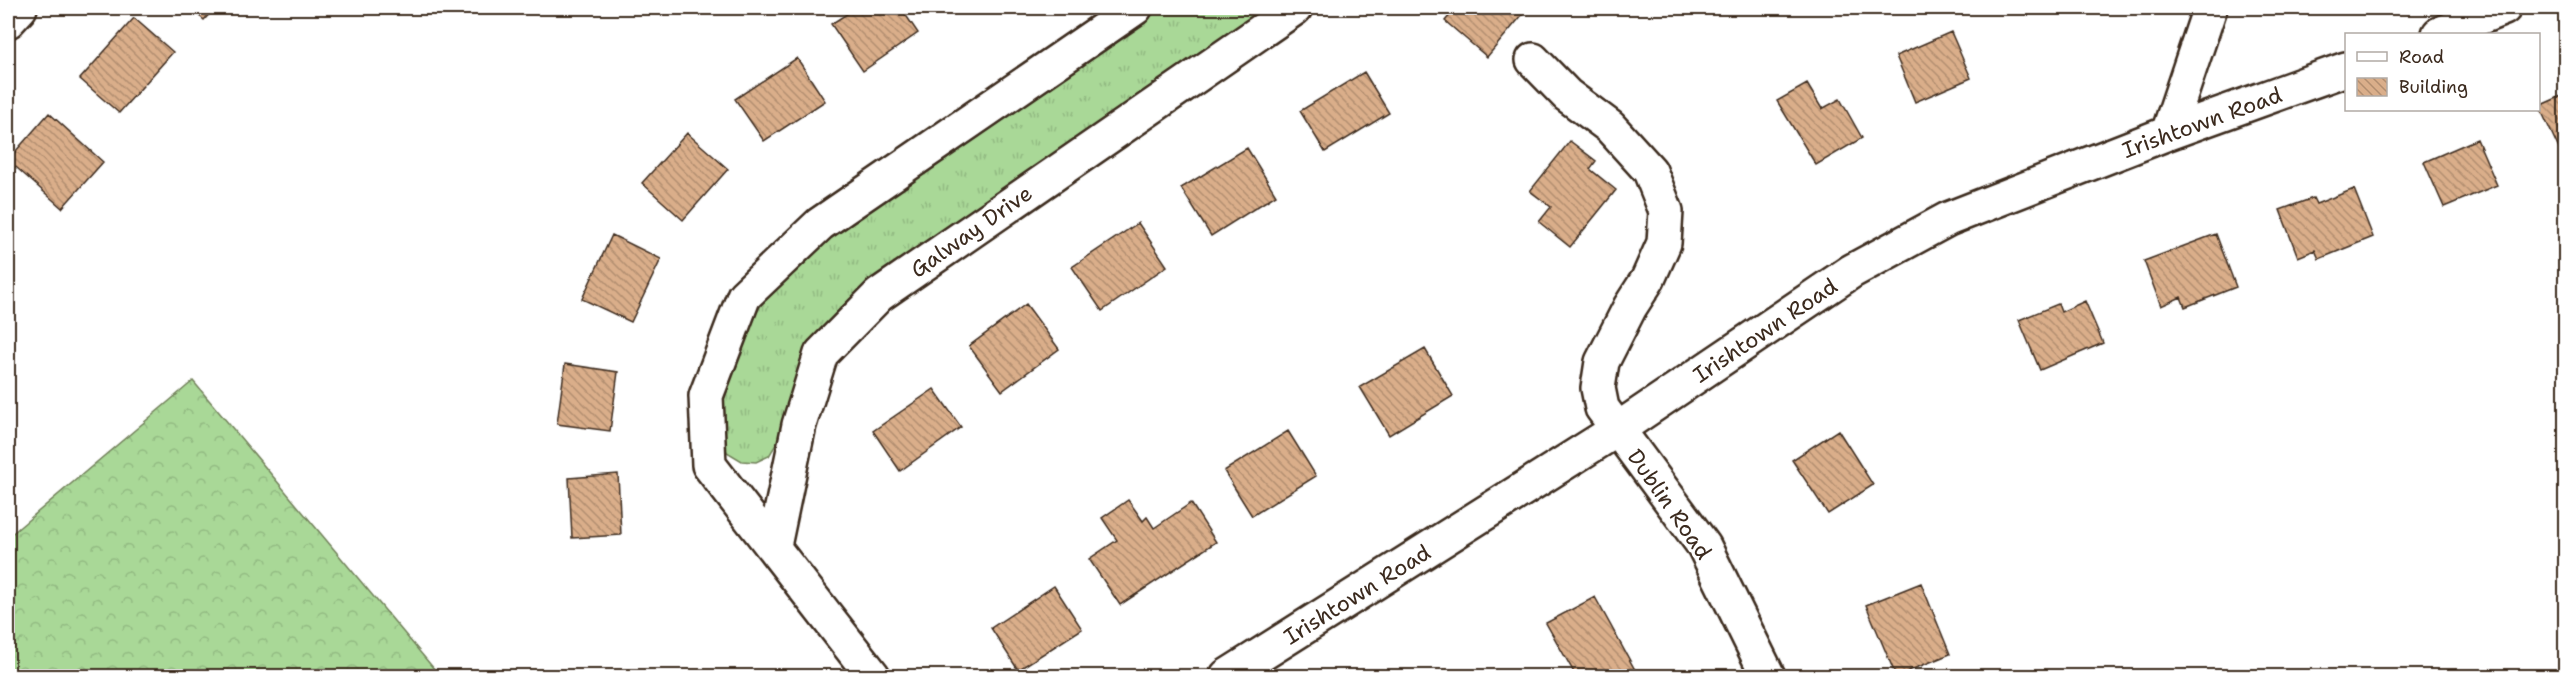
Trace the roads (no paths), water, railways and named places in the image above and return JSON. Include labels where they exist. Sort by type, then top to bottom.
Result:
[{"type":"street","points":[[8,21],[20,8]]},
{"type":"street","points":[[873,676],[709,465],[706,396],[744,296],[820,224],[1135,8]]},
{"type":"street","name":"Galway Drive","points":[[774,546],[799,426],[821,354],[879,295],[1295,8]]},
{"type":"street","points":[[2168,133],[2210,8]]},
{"type":"street","points":[[2442,33],[2504,8]]},
{"type":"street","name":"Dublin Road","points":[[1533,60],[1567,95],[1610,127],[1650,171],[1666,211],[1664,243],[1648,279],[1630,307],[1602,362],[1598,388],[1602,408],[1704,546],[1768,676]]},
{"type":"street","name":"Irishtown Road","points":[[1227,676],[1618,429],[1852,271],[1938,225],[2168,133],[2345,69]]}]
